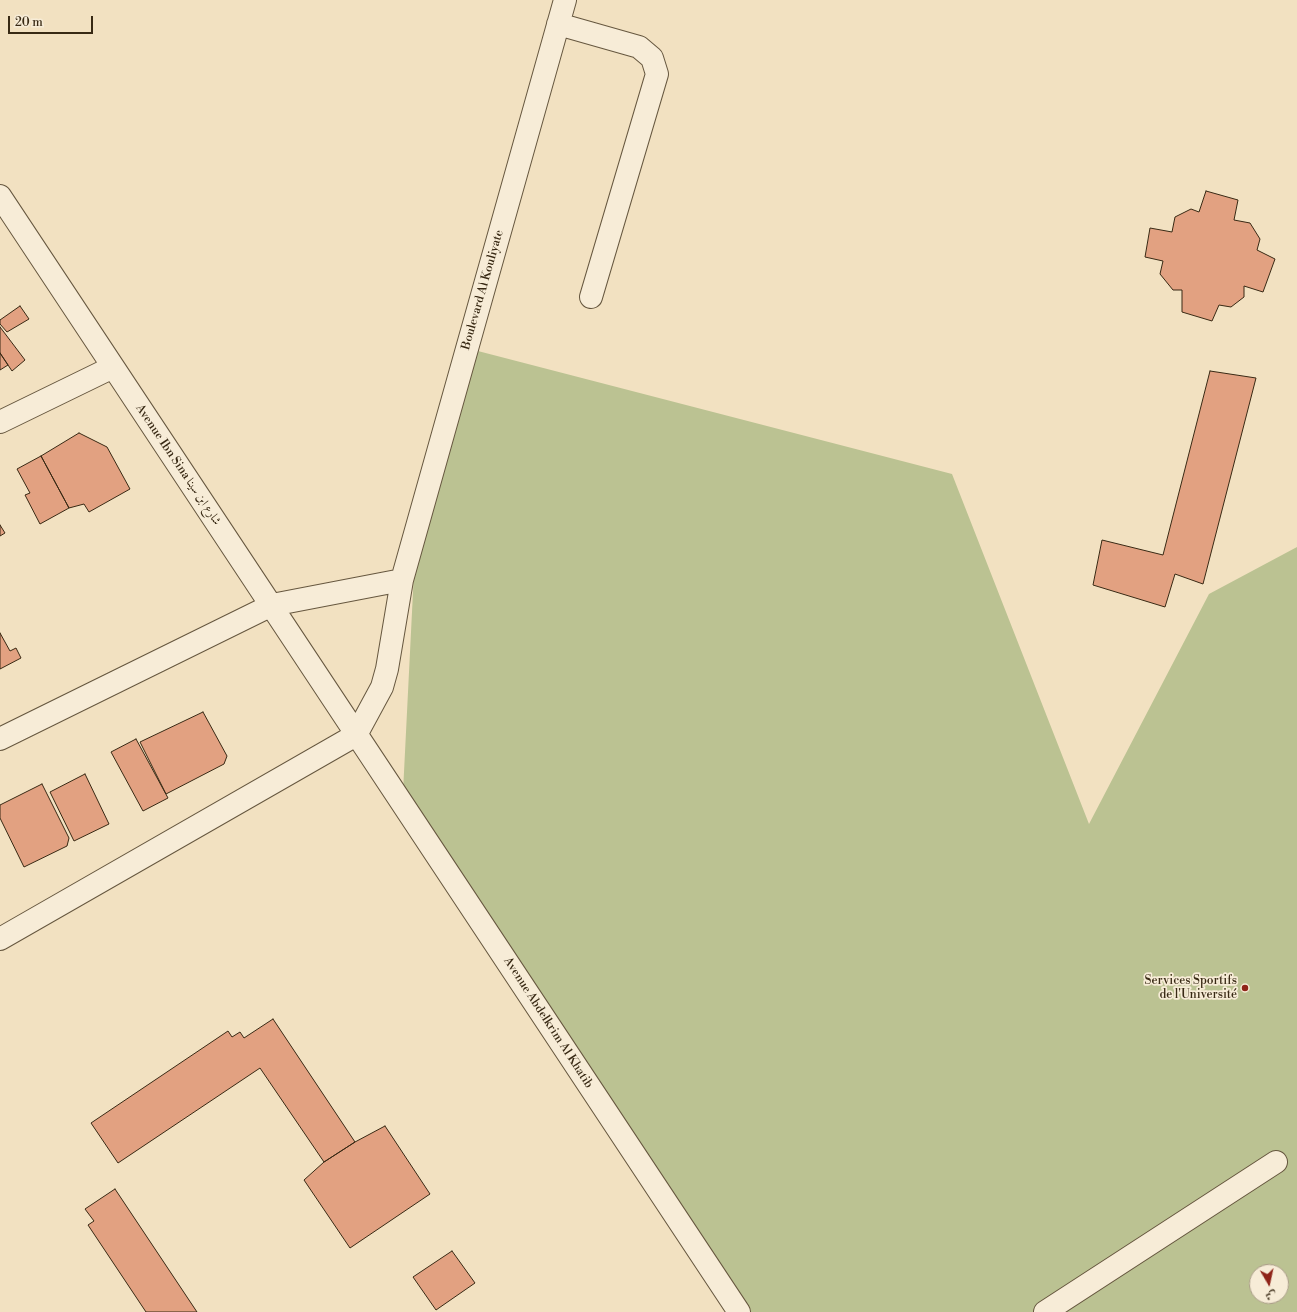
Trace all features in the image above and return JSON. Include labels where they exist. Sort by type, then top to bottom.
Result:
[{"type":"street","name":"Boulevard Al Kouliyate","points":[[356,735],[382,687],[391,650],[402,580],[565,0]]},
{"type":"street","points":[[558,24],[638,47],[652,58],[657,74],[591,297]]},
{"type":"street","name":"Avenue Ibn Sina شارع ابن سينا","points":[[0,196],[272,605],[356,735]]},
{"type":"street","points":[[0,422],[113,367]]},
{"type":"street","points":[[0,739],[272,605],[402,580]]},
{"type":"street","points":[[0,939],[356,735]]},
{"type":"street","name":"Avenue Abdelkrim Al Khatib","points":[[356,735],[739,1312]]},
{"type":"street","points":[[1045,1312],[1276,1162]]},
{"type":"green space","points":[[474,350],[952,474],[1089,824],[1209,594],[1297,547],[1297,1312],[736,1312],[403,792],[415,552]]},
{"type":"building","points":[[1206,191],[1238,200],[1234,220],[1250,223],[1260,239],[1257,250],[1275,259],[1263,292],[1244,286],[1244,297],[1231,307],[1219,305],[1212,321],[1182,312],[1182,290],[1173,290],[1160,274],[1163,261],[1145,257],[1150,228],[1172,232],[1175,217],[1191,209],[1199,212]]},
{"type":"building","points":[[20,306],[29,319],[7,332],[0,324],[0,320]]},
{"type":"building","points":[[0,327],[25,360],[12,371],[0,353]]},
{"type":"building","points":[[0,353],[8,365],[0,370]]},
{"type":"building","points":[[1210,371],[1256,378],[1203,584],[1175,574],[1165,607],[1093,585],[1102,540],[1163,555]]},
{"type":"building","points":[[79,433],[107,447],[130,489],[89,512],[84,504],[69,508],[41,456]]},
{"type":"building","points":[[41,456],[69,508],[40,524],[25,495],[30,493],[17,469]]},
{"type":"building","points":[[0,525],[5,533],[0,536]]},
{"type":"building","points":[[0,633],[10,651],[16,648],[21,658],[0,669]]},
{"type":"building","points":[[203,712],[227,756],[224,764],[166,794],[140,742]]},
{"type":"building","points":[[136,739],[168,798],[143,811],[111,752]]},
{"type":"building","points":[[85,774],[109,824],[74,841],[50,792]]},
{"type":"building","points":[[42,784],[69,838],[67,846],[24,867],[0,818],[0,805]]},
{"type":"building","points":[[273,1019],[355,1142],[324,1162],[260,1068],[118,1163],[91,1123],[228,1031],[232,1037],[240,1032],[244,1038]]},
{"type":"building","points":[[385,1126],[430,1194],[350,1248],[304,1180],[324,1162],[355,1142]]},
{"type":"building","points":[[115,1189],[197,1312],[146,1312],[88,1225],[94,1221],[85,1209]]},
{"type":"building","points":[[452,1251],[475,1283],[436,1310],[413,1277]]},
{"type":"place","name":"Services Sportifs de l'Université","points":[[1245,988]]}]
